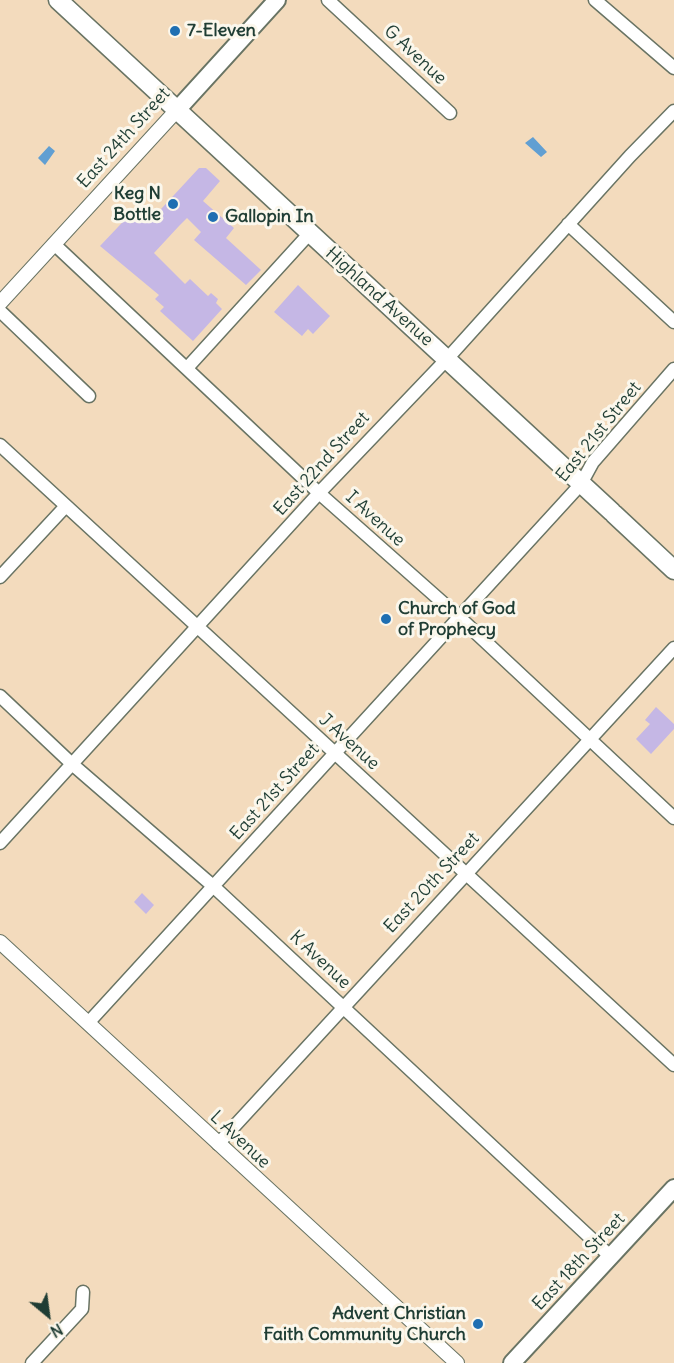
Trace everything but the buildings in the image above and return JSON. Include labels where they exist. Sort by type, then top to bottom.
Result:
[{"type":"main road","name":"Highland Avenue","points":[[58,0],[674,570]]},
{"type":"main road","name":"East 24th Street","points":[[177,110],[277,0]]},
{"type":"main road","name":"East 18th Street","points":[[512,1363],[674,1188]]},
{"type":"street","name":"G Avenue","points":[[328,0],[450,113]]},
{"type":"street","points":[[595,0],[674,68]]},
{"type":"street","name":"East 24th Street","points":[[0,303],[177,110]]},
{"type":"street","name":"East 22nd Street","points":[[0,843],[319,493],[447,359],[568,224],[674,111]]},
{"type":"street","points":[[568,224],[674,322]]},
{"type":"street","points":[[187,368],[309,234]]},
{"type":"street","name":"I Avenue","points":[[54,244],[319,493],[459,617],[674,818]]},
{"type":"street","points":[[0,311],[89,396]]},
{"type":"street","name":"East 21st Street","points":[[89,1022],[581,484],[593,462],[674,369]]},
{"type":"street","name":"J Avenue","points":[[0,445],[197,629],[674,1065]]},
{"type":"street","points":[[0,577],[65,507]]},
{"type":"street","name":"East 20th Street","points":[[218,1144],[674,648]]},
{"type":"street","name":"K Avenue","points":[[0,696],[72,764],[213,886],[344,1006],[610,1256]]},
{"type":"street","name":"L Avenue","points":[[0,942],[457,1363]]},
{"type":"street","points":[[33,1363],[82,1309],[82,1292]]},
{"type":"water","points":[[533,137],[547,152],[541,157],[525,143]]},
{"type":"water","points":[[49,146],[55,151],[45,165],[38,158]]},
{"type":"place","name":"7-Eleven","points":[[175,31]]},
{"type":"place","name":"Keg N Bottle","points":[[173,204]]},
{"type":"place","name":"Gallopin In","points":[[213,217]]},
{"type":"place","name":"Church of God of Prophecy","points":[[386,619]]},
{"type":"place","name":"Advent Christian Faith Community Church","points":[[478,1324]]}]
